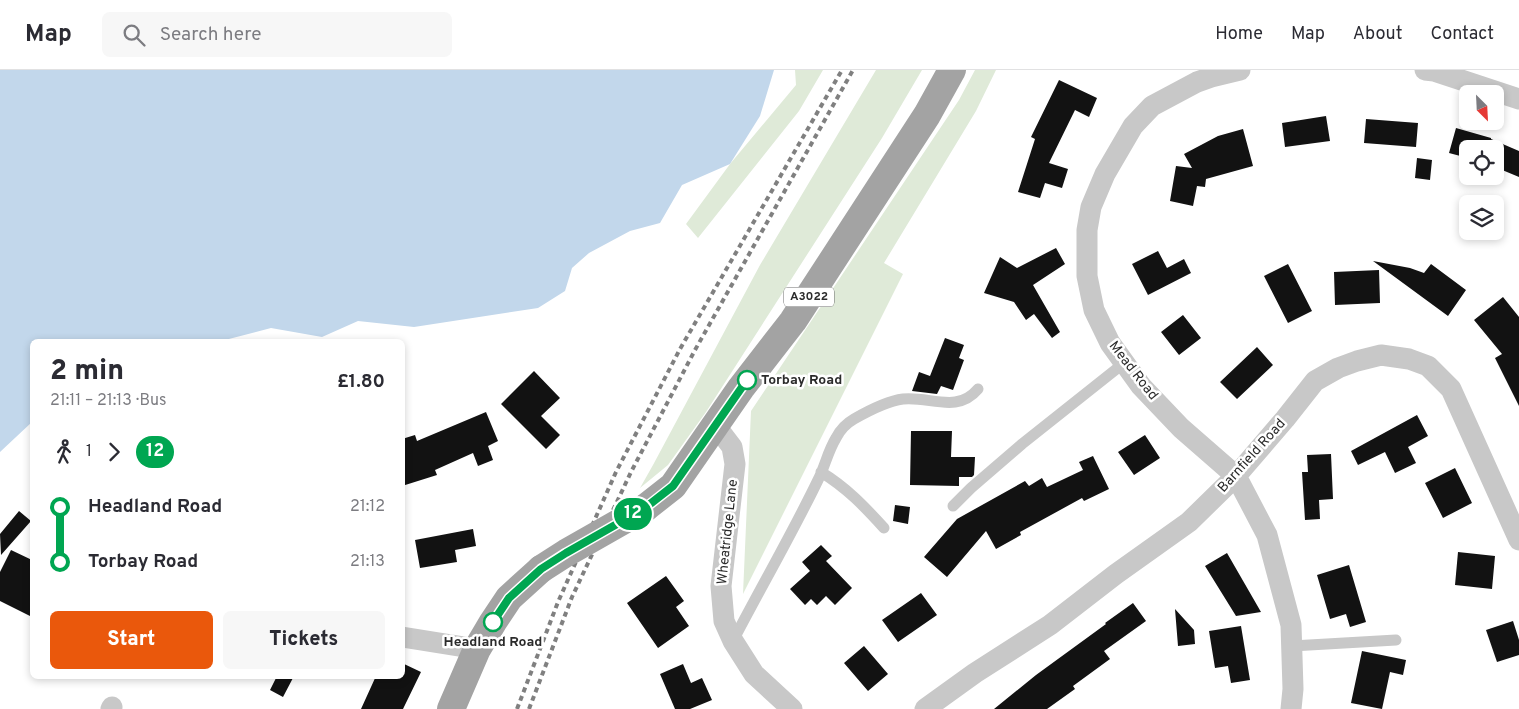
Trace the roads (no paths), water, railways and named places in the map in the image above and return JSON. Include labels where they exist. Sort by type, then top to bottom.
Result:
[{"type":"main road","name":"A3022","points":[[451,709],[477,649],[509,598],[541,569],[645,508],[673,486],[741,388],[792,321],[927,115],[952,70]]},
{"type":"street","name":"Mead Road","points":[[1240,70],[1197,82],[1152,106],[1133,126],[1105,174],[1091,207],[1087,230],[1087,276],[1094,310],[1110,343],[1141,386],[1182,428],[1236,476],[1267,535],[1291,625],[1293,689],[1291,709]]},
{"type":"street","points":[[1425,70],[1434,71],[1519,98]]},
{"type":"street","name":"Barnfield Road","points":[[925,709],[975,673],[1050,624],[1189,522],[1236,476],[1315,381],[1351,363],[1381,355],[1409,360],[1428,366],[1451,389],[1519,540]]},
{"type":"street","name":"Wheatridge Lane","points":[[716,426],[732,447],[735,464],[721,586],[724,621],[733,641],[754,674],[792,709]]},
{"type":"street","points":[[405,637],[477,649]]},
{"type":"lane","points":[[953,506],[1022,444],[1124,363]]},
{"type":"lane","points":[[733,641],[821,472],[836,436],[843,428],[853,420],[884,405],[902,399],[956,402],[972,397],[978,389]]},
{"type":"lane","points":[[821,472],[839,482],[860,501],[884,528]]},
{"type":"lane","points":[[1292,646],[1396,640]]},
{"type":"water","points":[[0,70],[774,70],[760,116],[730,164],[682,185],[660,223],[630,231],[589,253],[572,268],[565,291],[538,308],[414,327],[358,321],[322,337],[271,328],[229,339],[30,339],[30,424],[0,452]]},
{"type":"railway","points":[[517,709],[558,602],[616,472],[680,349],[842,70]]},
{"type":"railway","points":[[529,709],[572,597],[631,472],[695,350],[853,70]]},
{"type":"place","name":"Torbay Road","points":[[747,380]]},
{"type":"place","name":"Headland Road","points":[[493,622]]}]
